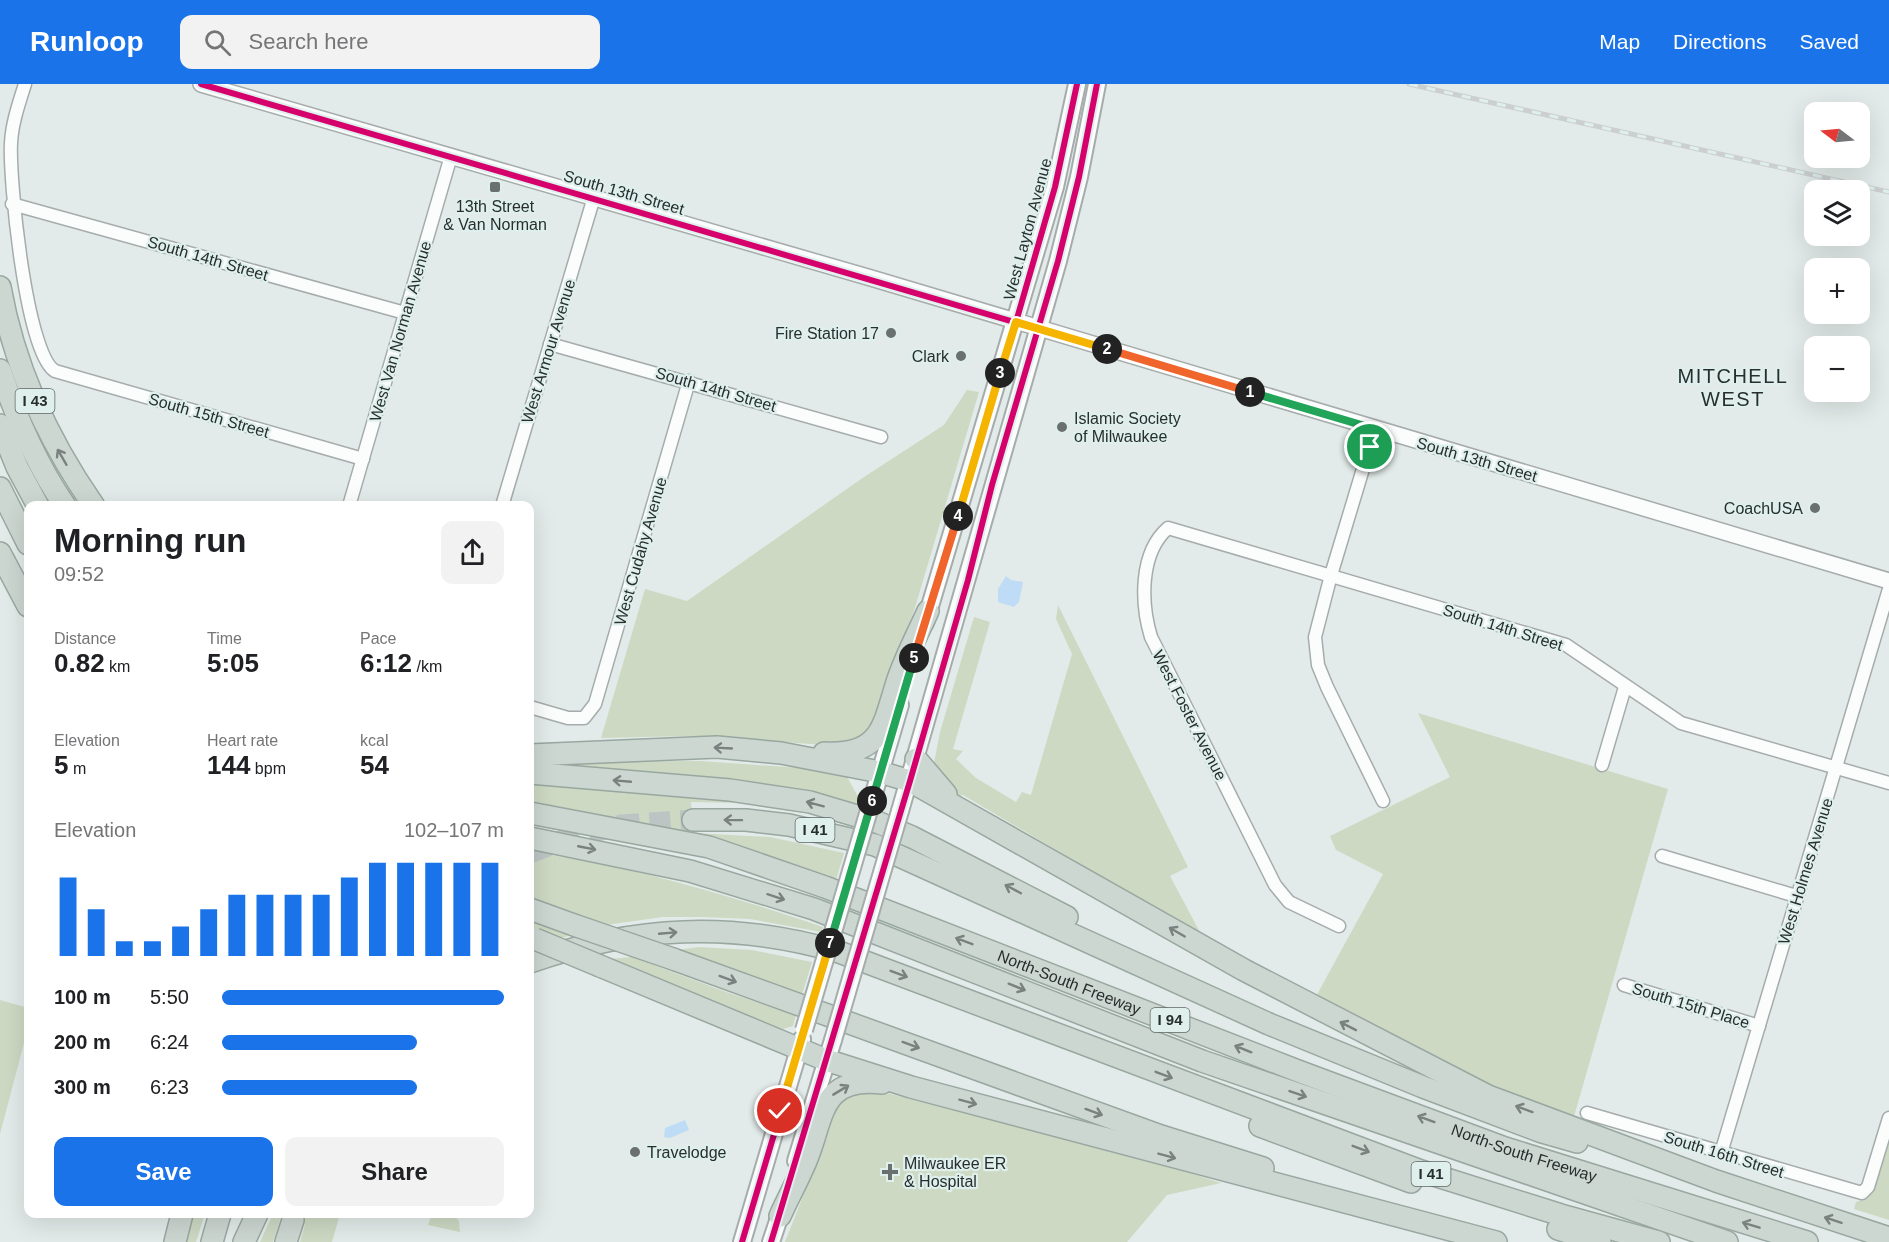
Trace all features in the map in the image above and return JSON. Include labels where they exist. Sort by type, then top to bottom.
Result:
[{"type":"highway","name":"I 43","points":[[0,287],[14,347],[32,393],[61,455],[91,501]]},
{"type":"highway","points":[[0,370],[12,405],[27,437],[62,501]]},
{"type":"highway","points":[[0,425],[17,467],[35,501]]},
{"type":"highway","points":[[0,488],[24,536]]},
{"type":"highway","points":[[0,553],[24,598]]},
{"type":"highway","points":[[781,753],[853,752],[873,741],[883,730],[899,677],[928,611]]},
{"type":"highway","points":[[534,755],[717,747],[781,753],[880,772],[910,781],[1244,970],[1422,1064],[1488,1096],[1716,1181]]},
{"type":"highway","points":[[916,759],[929,776],[962,809]]},
{"type":"highway","points":[[534,773],[768,794],[810,802],[877,822],[941,851],[1269,1024]]},
{"type":"highway","name":"North-South Freeway","points":[[534,814],[709,847],[825,887],[1505,1148],[1807,1242]]},
{"type":"highway","name":"I 41","points":[[693,820],[746,820],[789,825],[875,845],[1269,1024],[1542,1132],[1716,1181],[1889,1238]]},
{"type":"highway","name":"North-South Freeway","points":[[534,839],[690,871],[814,909],[1202,1061],[1727,1242]]},
{"type":"highway","points":[[534,910],[1161,1136],[1512,1242]]},
{"type":"highway","name":"I 41","points":[[534,961],[578,948],[660,933],[716,931],[792,938],[839,952],[1421,1171],[1561,1215],[1659,1242]]},
{"type":"highway","points":[[534,939],[600,966],[801,1039],[826,1060],[911,1087],[1496,1242]]},
{"type":"highway","points":[[780,1215],[806,1160],[827,1101],[837,1091],[864,1082],[911,1087]]},
{"type":"highway","points":[[1208,1092],[1242,1119],[1360,1165],[1600,1242]]},
{"type":"highway","points":[[175,1242],[181,1218]]},
{"type":"highway","points":[[212,1242],[219,1218]]},
{"type":"highway","points":[[244,1242],[255,1218]]},
{"type":"highway","points":[[286,1242],[293,1220]]},
{"type":"main road","name":"West Layton Avenue","points":[[742,1242],[880,772],[1016,322],[1055,187],[1077,84]]},
{"type":"main road","points":[[771,1242],[910,781],[968,580],[992,485],[1074,203],[1096,84]]},
{"type":"street","points":[[12,204],[11,141],[25,84]]},
{"type":"street","name":"South 13th Street","points":[[201,84],[594,197],[1889,580]]},
{"type":"street","name":"West Van Norman Avenue","points":[[350,501],[451,156]]},
{"type":"street","name":"West Armour Avenue","points":[[503,501],[594,197]]},
{"type":"street","name":"South 14th Street","points":[[12,204],[405,313]]},
{"type":"street","name":"South 15th Street","points":[[12,204],[19,255],[40,348],[48,366],[55,371],[363,459]]},
{"type":"street","name":"South 14th Street","points":[[550,344],[689,381],[881,437]]},
{"type":"street","name":"West Cudahy Avenue","points":[[534,708],[568,718],[584,718],[595,704],[689,381]]},
{"type":"street","points":[[1375,429],[1331,575],[1315,638],[1318,666],[1383,801]]},
{"type":"street","name":"South 14th Street","points":[[1168,528],[1566,645],[1681,723],[1889,783]]},
{"type":"street","name":"West Foster Avenue","points":[[1168,528],[1158,537],[1153,546],[1145,579],[1144,605],[1150,637],[1275,885],[1296,906],[1339,926]]},
{"type":"street","name":"West Holmes Avenue","points":[[1721,1153],[1889,589]]},
{"type":"street","points":[[1602,765],[1625,687]]},
{"type":"street","points":[[1662,856],[1796,896]]},
{"type":"street","name":"South 15th Place","points":[[1624,985],[1759,1026]]},
{"type":"street","name":"South 16th Street","points":[[1587,1113],[1862,1193],[1868,1187],[1888,1125]]},
{"type":"green space","points":[[967,390],[979,392],[914,611],[890,673],[872,736],[841,746],[690,736],[601,738],[645,589],[687,601],[861,479],[944,425]]},
{"type":"green space","points":[[1058,605],[1188,867],[1170,876],[1202,936],[963,795],[958,796],[935,773],[933,768],[940,732],[974,617],[990,622],[953,749],[963,751],[956,759],[976,778],[1016,802],[1022,792],[1031,795],[1072,654],[1056,619]]},
{"type":"green space","points":[[1418,713],[1668,789],[1573,1120],[1534,1107],[1314,1000],[1383,874],[1336,850],[1330,836],[1450,777]]},
{"type":"green space","points":[[700,761],[829,770],[846,775],[857,795],[861,796],[858,807],[534,762]]},
{"type":"green space","points":[[534,781],[753,800],[824,816],[735,803],[691,802],[694,833],[770,837],[844,853],[836,880],[761,855],[646,826],[534,802]]},
{"type":"green space","points":[[534,853],[604,865],[678,882],[823,927],[821,932],[750,919],[703,917],[663,917],[606,925],[534,899]]},
{"type":"green space","points":[[534,921],[573,935],[557,939],[534,930]]},
{"type":"green space","points":[[699,947],[752,950],[812,962],[801,998],[676,950]]},
{"type":"green space","points":[[632,957],[796,1015],[793,1026],[780,1030],[609,959]]},
{"type":"green space","points":[[0,1000],[24,1007],[24,1043],[0,1134]]},
{"type":"green space","points":[[879,1091],[1143,1158],[1221,1183],[1167,1195],[1127,1242],[785,1242],[816,1163],[834,1104],[844,1092]]},
{"type":"green space","points":[[1889,1141],[1889,1220],[1854,1209],[1856,1202],[1871,1192]]},
{"type":"green space","points":[[192,1218],[204,1218],[196,1242],[186,1242]]},
{"type":"green space","points":[[271,1218],[280,1218],[273,1242],[260,1242]]},
{"type":"green space","points":[[287,1218],[339,1218],[332,1242],[300,1242],[305,1224]]},
{"type":"green space","points":[[431,1218],[456,1218],[460,1232],[428,1225]]},
{"type":"water","points":[[1006,576],[1011,580],[1023,582],[1019,602],[1014,607],[998,602],[998,589]]},
{"type":"water","points":[[685,1120],[689,1130],[670,1138],[664,1137],[665,1128]]},
{"type":"tunnel","points":[[534,851],[563,840],[621,825],[693,820]]},
{"type":"railway","points":[[1409,84],[1889,192]]},
{"type":"cycle path","points":[[201,84],[1038,329]]},
{"type":"cycle path","points":[[742,1242],[1016,322],[1055,187],[1077,84]]},
{"type":"cycle path","points":[[771,1242],[910,781],[968,580],[992,485],[1058,261],[1079,177],[1097,84]]},
{"type":"place","name":"13th Street & Van Norman","points":[[495,187]]},
{"type":"place","name":"Fire Station 17","points":[[891,333]]},
{"type":"place","name":"Clark","points":[[961,356]]},
{"type":"place","name":"Islamic Society of Milwaukee","points":[[1062,427]]},
{"type":"place","name":"CoachUSA","points":[[1815,508]]},
{"type":"place","name":"Travelodge","points":[[635,1152]]},
{"type":"place","name":"Milwaukee ER & Hospital","points":[[890,1172]]},
{"type":"district","name":"MITCHELL WEST","points":[[1733,388]]},
{"type":"route","points":[[780,1111],[1016,322],[1375,429],[1370,447]]}]
